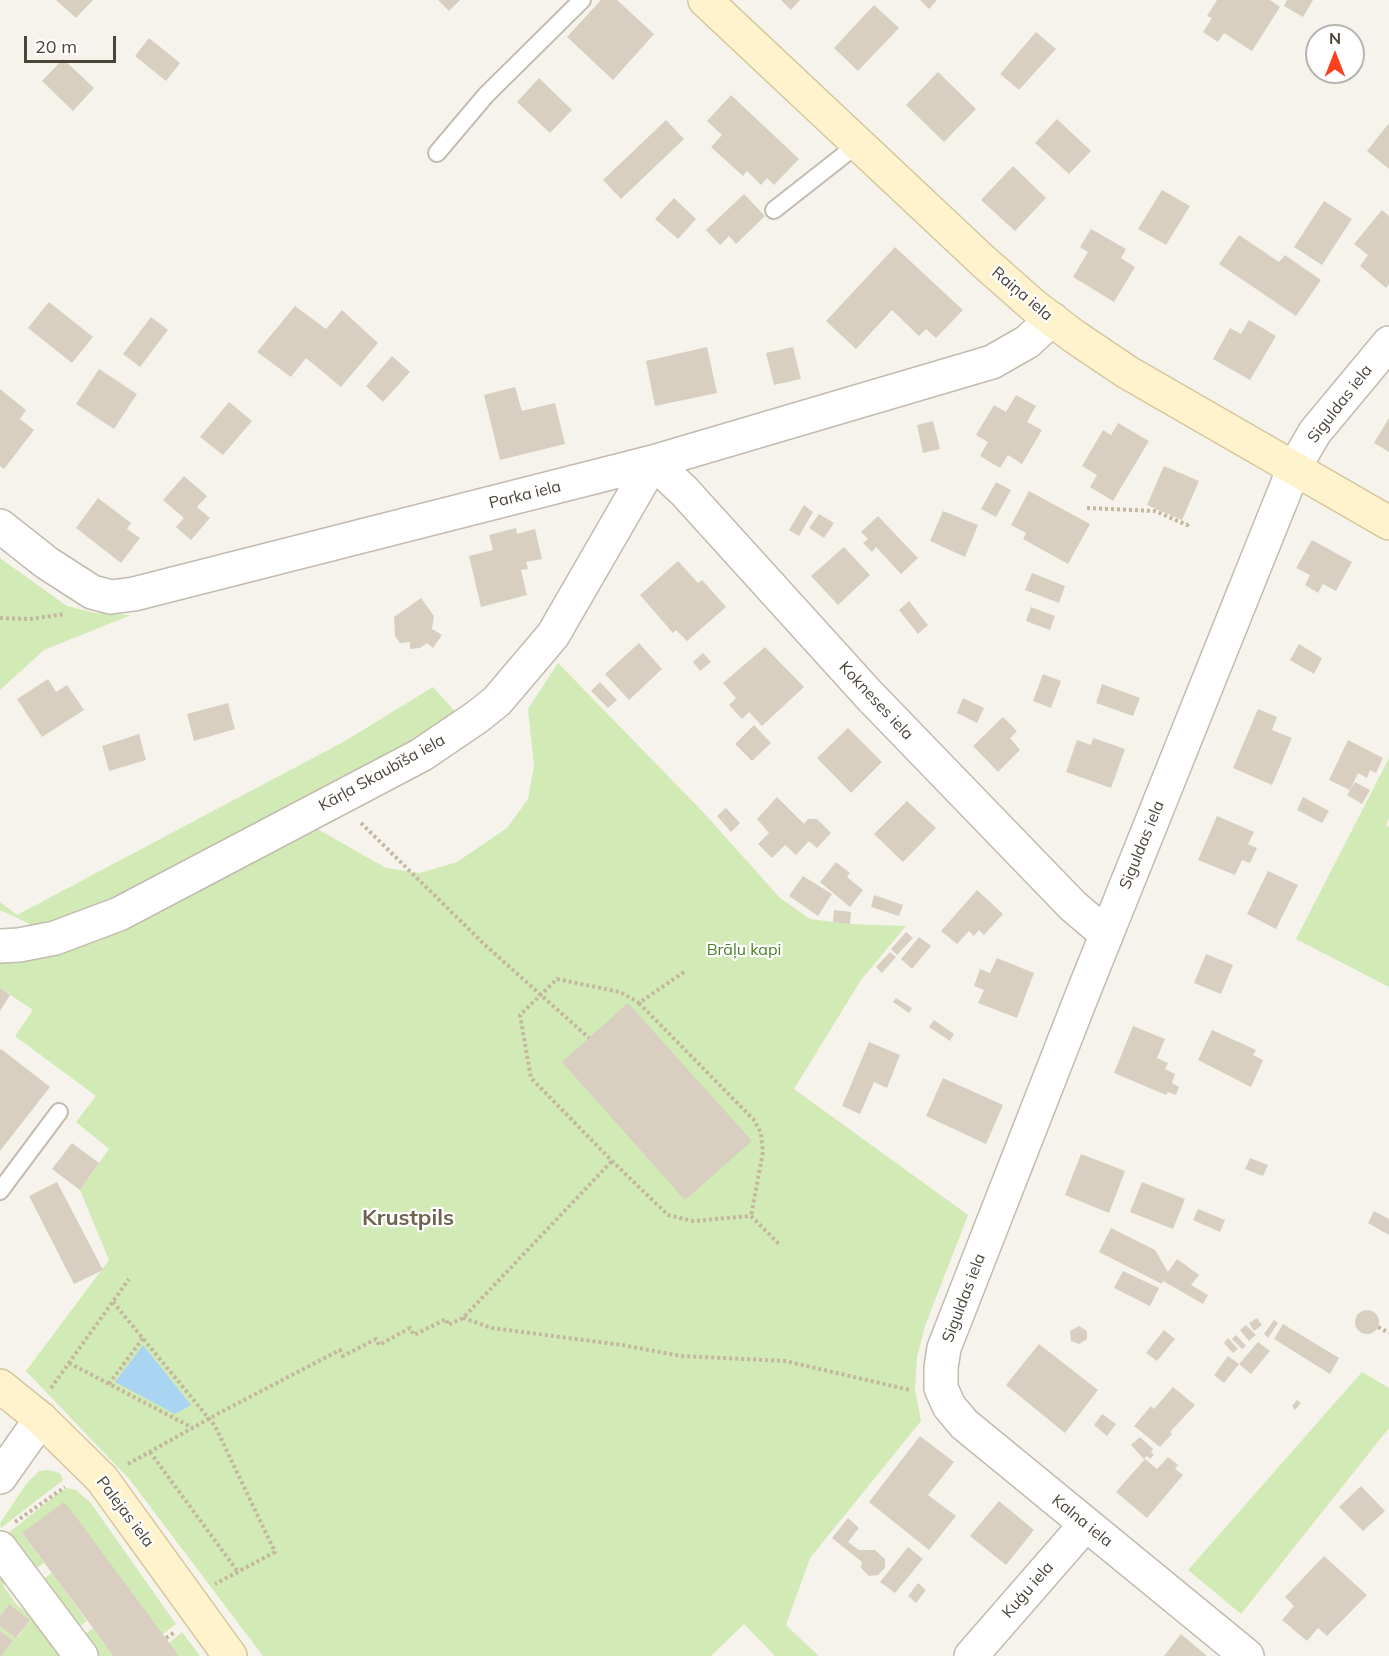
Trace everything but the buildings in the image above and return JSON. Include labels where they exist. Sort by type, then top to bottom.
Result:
[{"type":"street","name":"Raiņa iela","points":[[705,0],[984,262],[1052,319],[1127,372],[1389,523]]},
{"type":"street","name":"Parka iela","points":[[0,526],[47,563],[92,592],[111,597],[144,592],[653,462],[992,362],[1027,342],[1052,319]]},
{"type":"street","name":"Siguldas iela","points":[[941,1380],[944,1348],[1106,934],[1294,468],[1314,432],[1389,343]]},
{"type":"street","name":"Kārļa Skaubīša iela","points":[[0,946],[55,938],[119,914],[421,755],[477,717],[497,701],[553,635],[653,462]]},
{"type":"street","name":"Kokneses iela","points":[[653,462],[684,491],[868,694],[1073,906],[1106,934]]},
{"type":"street","points":[[0,921],[55,938]]},
{"type":"street","name":"Kalna iela","points":[[941,1380],[949,1406],[964,1424],[1247,1656]]},
{"type":"street","name":"Palejas iela","points":[[0,1386],[37,1416],[102,1479],[230,1656]]},
{"type":"street","points":[[0,1477],[37,1416]]},
{"type":"street","name":"Kuģu iela","points":[[971,1656],[1086,1524]]},
{"type":"street","points":[[7,1536],[81,1656]]},
{"type":"lane","points":[[437,153],[486,94],[582,0]]},
{"type":"lane","points":[[774,210],[858,144]]},
{"type":"lane","points":[[0,1191],[59,1112]]},
{"type":"path","points":[[1087,508],[1155,511],[1187,525],[1189,523]]},
{"type":"path","points":[[0,618],[30,619],[67,613]]},
{"type":"path","points":[[336,799],[479,939],[589,1038]]},
{"type":"path","points":[[639,1003],[684,972]]},
{"type":"path","points":[[751,1216],[763,1152],[763,1143],[753,1119],[639,1003],[620,992],[557,979],[520,1015],[531,1078],[661,1210],[676,1218],[693,1221],[751,1216],[779,1244]]},
{"type":"path","points":[[7,1536],[63,1487],[102,1479],[340,1350],[343,1356],[376,1339],[379,1345],[410,1328],[414,1335],[446,1319],[448,1325],[463,1317],[612,1161]]},
{"type":"path","points":[[37,1416],[69,1363],[129,1279]]},
{"type":"path","points":[[113,1302],[215,1426],[275,1552],[188,1598]]},
{"type":"path","points":[[463,1317],[492,1328],[622,1345],[681,1356],[785,1361],[908,1390],[922,1391],[941,1380]]},
{"type":"path","points":[[1378,1327],[1389,1333]]},
{"type":"path","points":[[109,1384],[143,1338]]},
{"type":"path","points":[[69,1363],[193,1428]]},
{"type":"path","points":[[150,1452],[238,1572]]},
{"type":"green space","points":[[0,558],[67,606],[95,613],[131,615],[44,650],[0,690]]},
{"type":"green space","name":"Brāļu kapi","points":[[558,663],[703,812],[780,898],[810,919],[850,924],[906,926],[861,980],[794,1089],[968,1215],[925,1326],[917,1357],[915,1389],[921,1421],[810,1558],[786,1625],[819,1656],[775,1656],[744,1624],[711,1656],[263,1656],[130,1480],[26,1371],[109,1260],[80,1190],[109,1149],[76,1122],[96,1096],[15,1036],[33,1010],[0,988],[0,958],[307,823],[386,868],[420,873],[457,862],[507,828],[528,799],[534,766],[528,709]]},
{"type":"green space","points":[[433,687],[460,717],[142,887],[52,926],[32,925],[0,910],[0,902],[17,915],[345,741]]},
{"type":"green space","points":[[1389,758],[1389,819],[1386,825],[1389,827],[1389,987],[1296,939]]},
{"type":"green space","points":[[1362,1372],[1389,1388],[1389,1428],[1241,1614],[1188,1570]]},
{"type":"green space","points":[[48,1470],[60,1473],[62,1481],[1,1528],[0,1523],[27,1483],[39,1471]]},
{"type":"green space","points":[[68,1488],[76,1490],[90,1502],[176,1624],[163,1634],[22,1533],[44,1563],[34,1570],[7,1534],[61,1491]]},
{"type":"green space","points":[[0,1566],[4,1572],[4,1587],[16,1604],[28,1614],[36,1614],[70,1656],[2,1656],[13,1640],[0,1631],[0,1626],[17,1638],[30,1620],[9,1604],[0,1616]]},
{"type":"green space","points":[[52,1573],[87,1621],[76,1629],[40,1581]]},
{"type":"green space","points":[[93,1628],[113,1656],[91,1656],[82,1636]]},
{"type":"green space","points":[[182,1632],[200,1656],[179,1656],[169,1643]]},
{"type":"water","points":[[143,1345],[191,1405],[175,1414],[115,1382]]},
{"type":"district","name":"Krustpils","points":[[408,1218]]}]
